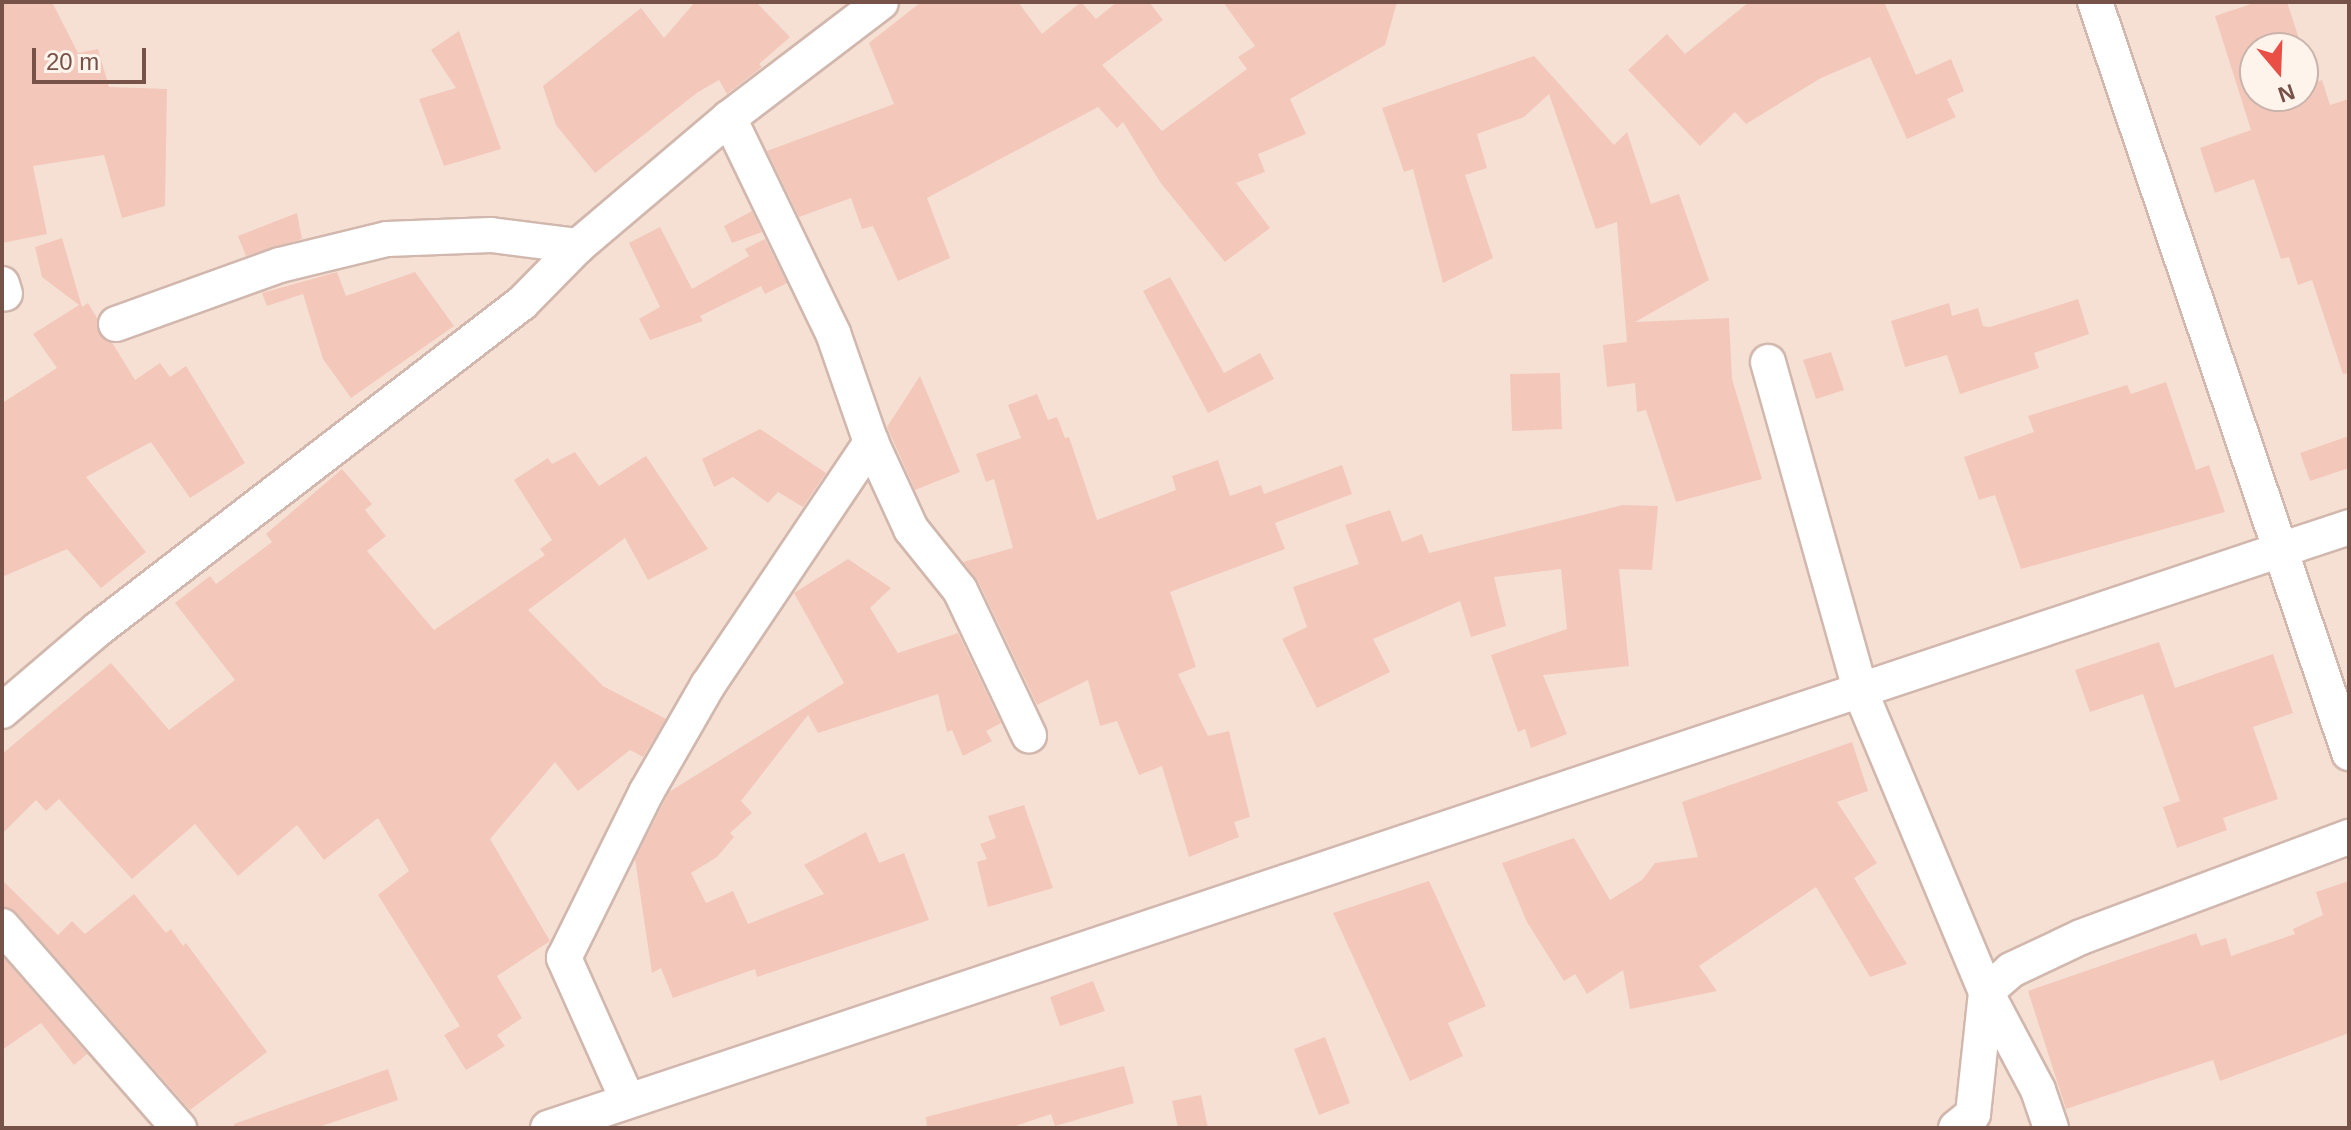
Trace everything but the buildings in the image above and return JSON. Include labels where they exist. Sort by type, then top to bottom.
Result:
[{"type":"street","points":[[2,711],[98,629],[522,303],[578,246],[729,118],[881,2]]},
{"type":"street","points":[[2095,2],[2349,753]]},
{"type":"street","points":[[729,118],[833,333],[871,442],[911,529],[960,590],[1029,735]]},
{"type":"street","points":[[116,324],[280,265],[387,239],[491,235],[578,246]]},
{"type":"street","points":[[1768,362],[1861,693],[1986,992],[2038,1090],[2051,1128]]},
{"type":"street","points":[[628,1101],[564,958],[647,791],[708,685],[871,442]]},
{"type":"street","points":[[548,1128],[1861,693],[2349,527]]},
{"type":"street","points":[[1956,1128],[1973,1114],[1986,992],[2011,970],[2081,937],[2349,837]]},
{"type":"street","points":[[2,926],[179,1128]]},
{"type":"shaded area","points":[[2,2],[2349,2],[2349,1128],[2,1128]]}]
